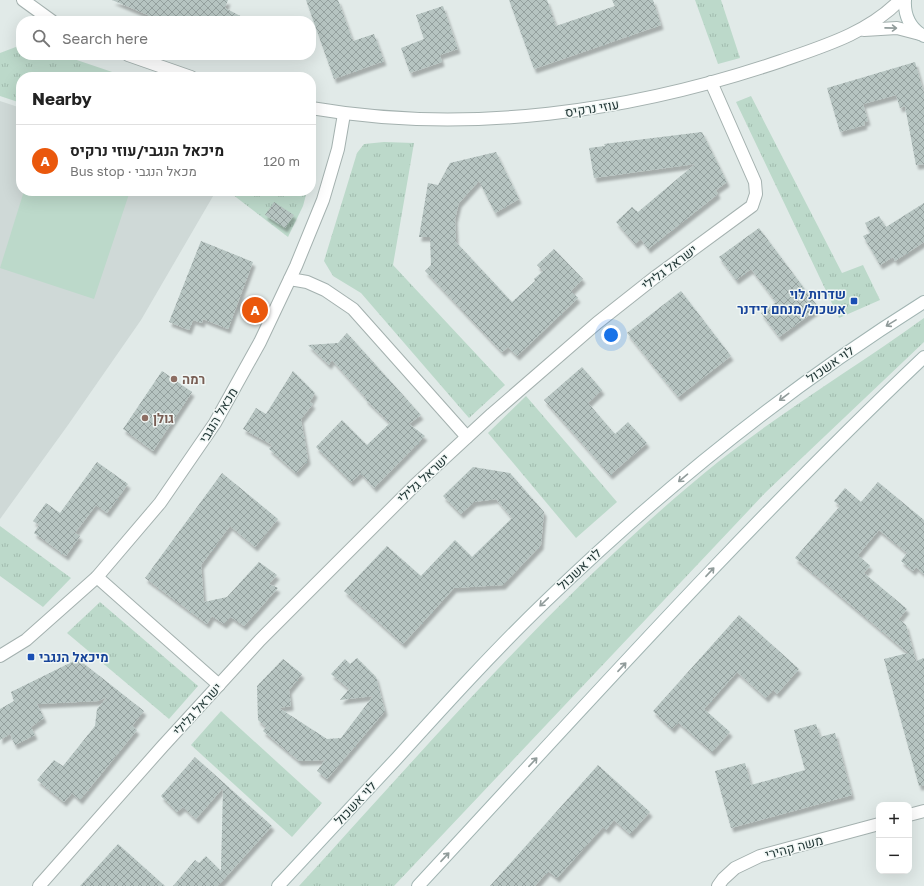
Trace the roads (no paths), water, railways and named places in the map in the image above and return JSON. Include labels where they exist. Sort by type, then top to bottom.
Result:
[{"type":"street","points":[[23,0],[45,16]]},
{"type":"street","name":"עוזי נרקיס","points":[[316,109],[344,114],[424,120],[495,119],[564,112],[631,101],[711,82],[811,50],[863,30],[883,16],[900,0]]},
{"type":"street","points":[[906,0],[906,11],[909,21],[922,35]]},
{"type":"street","name":"עוזי נרקיס","points":[[863,30],[897,28],[922,35]]},
{"type":"street","points":[[142,60],[177,72]]},
{"type":"street","name":"ישראל גלילי","points":[[39,886],[219,685],[356,542],[467,437],[598,323],[665,269],[752,206],[756,194],[755,182],[711,82]]},
{"type":"street","name":"מכאל הנגבי","points":[[0,656],[26,640],[97,578],[160,503],[214,423],[260,342],[290,279],[323,200],[338,149],[344,114]]},
{"type":"street","points":[[290,279],[307,282],[326,290],[353,309],[467,437]]},
{"type":"street","name":"לוי אשכול","points":[[278,886],[494,653],[598,552],[702,462],[763,413],[848,351],[924,302]]},
{"type":"street","points":[[418,886],[751,529],[847,431],[924,357]]},
{"type":"street","points":[[97,578],[219,685]]},
{"type":"street","points":[[912,814],[924,811]]},
{"type":"street","name":"משה קהירי","points":[[718,886],[735,868],[760,856],[876,825]]},
{"type":"place","name":"שדרות לוי אשכול/מנחם דידנר","points":[[854,301]]},
{"type":"place","name":"מיכאל הנגבי/עוזי נרקיס","points":[[255,310]]},
{"type":"place","name":"רמה","points":[[174,379]]},
{"type":"place","name":"גולן","points":[[145,418]]},
{"type":"place","name":"מיכאל הנגבי","points":[[31,657]]}]
